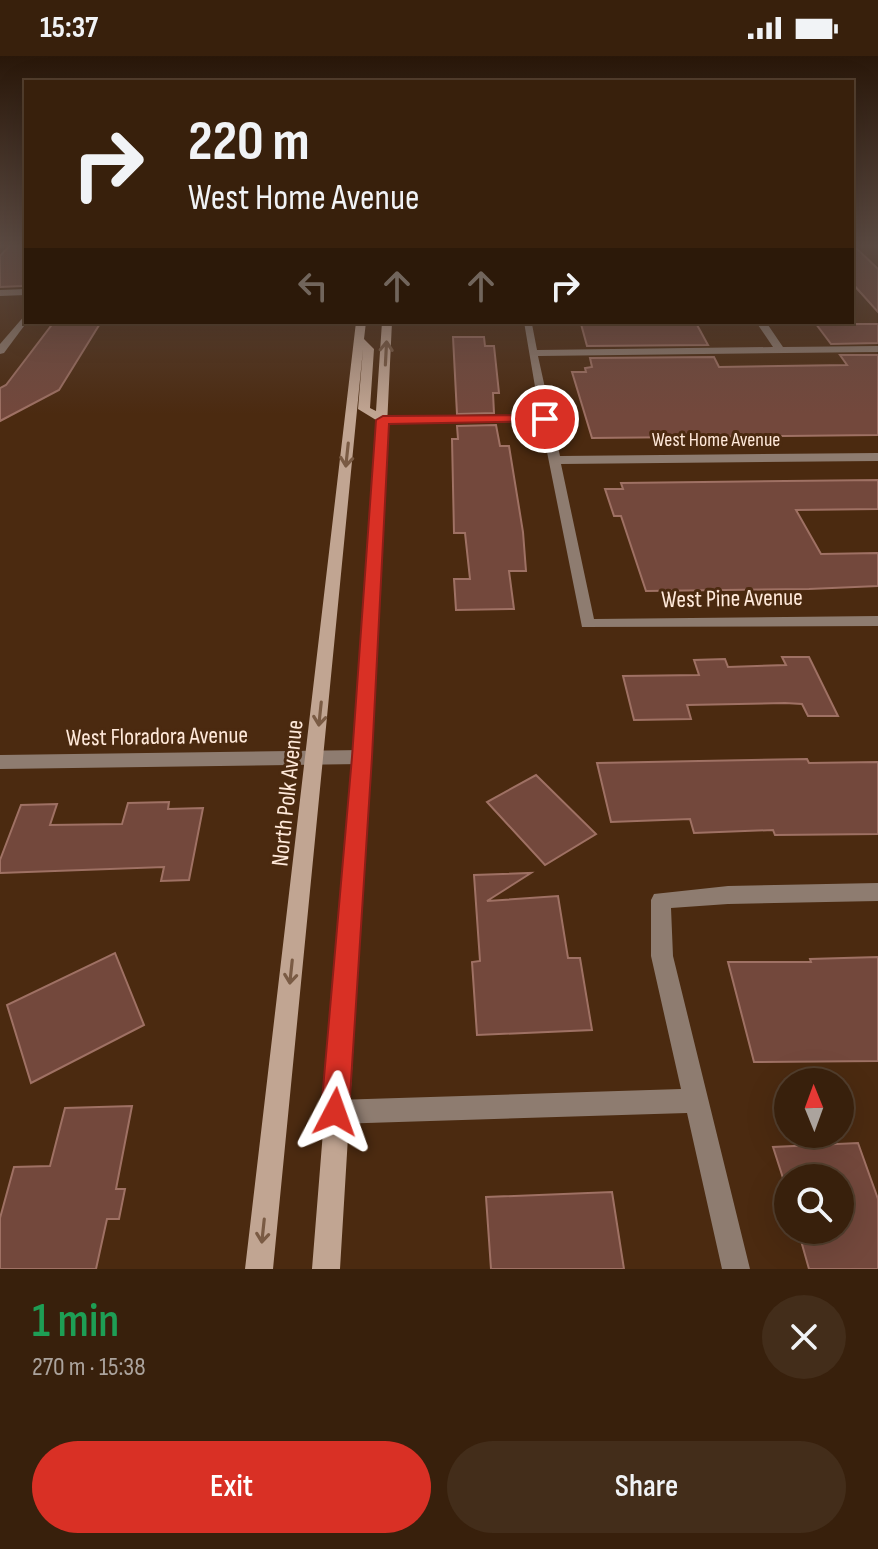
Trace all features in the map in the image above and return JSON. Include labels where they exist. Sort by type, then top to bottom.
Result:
[{"type":"main road","points":[[326,1269],[362,757],[387,324]]},
{"type":"main road","points":[[360,331],[369,349],[364,409],[383,420]]},
{"type":"main road","name":"North Polk Avenue","points":[[259,1269],[360,331]]},
{"type":"street","points":[[0,351],[24,320]]},
{"type":"street","points":[[527,324],[554,460]]},
{"type":"street","points":[[762,324],[780,350]]},
{"type":"street","points":[[532,353],[878,349]]},
{"type":"street","points":[[383,420],[545,419]]},
{"type":"street","name":"West Home Avenue","points":[[554,460],[878,457]]},
{"type":"street","name":"West Pine Avenue","points":[[554,460],[587,624],[878,621]]},
{"type":"street","name":"West Floradora Avenue","points":[[0,762],[362,757]]},
{"type":"street","points":[[736,1269],[662,956],[661,900],[878,892]]},
{"type":"street","points":[[335,1112],[697,1101]]},
{"type":"building","points":[[868,301],[878,301],[878,312]]},
{"type":"building","points":[[52,324],[100,324],[59,390],[0,421],[0,388],[6,385]]},
{"type":"building","points":[[581,324],[697,324],[708,345],[587,346]]},
{"type":"building","points":[[816,324],[878,324],[878,343],[831,344]]},
{"type":"building","points":[[453,337],[484,337],[485,346],[494,346],[499,393],[493,393],[494,413],[457,414]]},
{"type":"building","points":[[840,355],[878,355],[878,435],[592,438],[572,372],[586,372],[585,368],[592,367],[590,358],[714,357],[719,367],[847,365]]},
{"type":"building","points":[[496,425],[500,446],[509,446],[526,571],[509,571],[514,609],[456,610],[454,579],[470,579],[465,533],[454,533],[452,439],[458,439],[457,426]]},
{"type":"building","points":[[878,480],[878,509],[796,510],[821,554],[878,553],[878,586],[809,589],[646,591],[621,516],[614,516],[605,489],[623,489],[621,483]]},
{"type":"building","points":[[782,657],[809,657],[838,716],[808,716],[802,704],[785,703],[687,705],[691,719],[634,720],[623,676],[699,675],[694,660],[725,659],[728,667],[786,665]]},
{"type":"building","points":[[807,759],[809,763],[878,762],[878,834],[775,835],[773,830],[694,833],[690,819],[611,822],[597,763]]},
{"type":"building","points":[[536,775],[596,834],[545,865],[487,802]]},
{"type":"building","points":[[169,802],[168,809],[203,808],[189,880],[161,881],[164,867],[0,873],[0,860],[21,805],[57,804],[50,825],[122,824],[128,803]]},
{"type":"building","points":[[531,873],[487,901],[558,896],[568,958],[580,958],[592,1030],[477,1035],[472,962],[480,961],[474,875]]},
{"type":"building","points":[[115,953],[144,1025],[31,1083],[7,1005]]},
{"type":"building","points":[[878,957],[878,1061],[754,1062],[728,962],[811,962],[810,959]]},
{"type":"building","points":[[132,1106],[116,1189],[125,1189],[119,1219],[107,1219],[96,1269],[0,1269],[0,1218],[14,1167],[50,1166],[65,1108]]},
{"type":"building","points":[[854,1143],[858,1143],[878,1199],[878,1269],[809,1269],[802,1244],[854,1244],[854,1164],[778,1164],[773,1147],[854,1148]]},
{"type":"building","points":[[612,1192],[624,1269],[491,1269],[486,1197]]},
{"type":"route","points":[[335,1112],[383,420],[545,419]]}]
